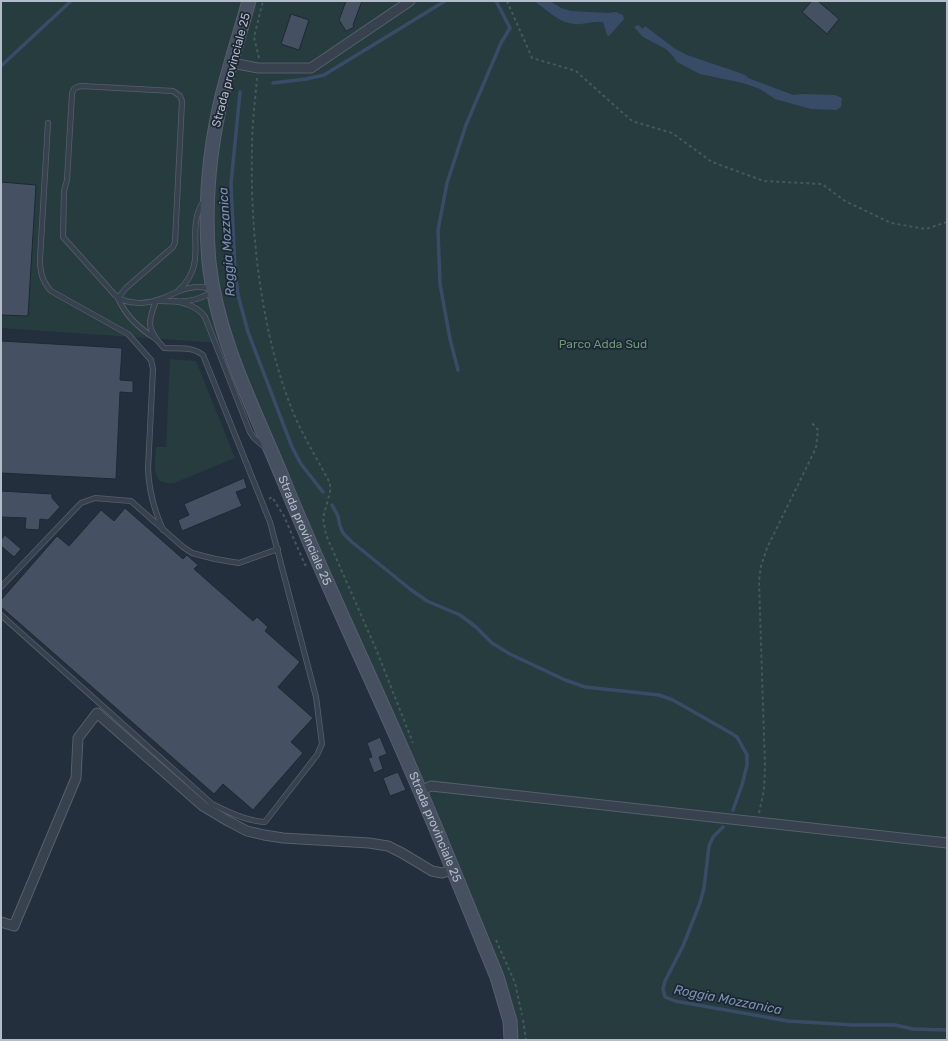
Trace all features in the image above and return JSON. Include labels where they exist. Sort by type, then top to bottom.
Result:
[{"type":"street","name":"Strada provinciale 25","points":[[249,1],[218,114],[207,195],[208,238],[213,290],[220,319],[232,355],[314,552],[420,791],[497,977],[510,1021],[511,1040]]},
{"type":"street","points":[[232,63],[258,68],[311,68],[410,1]]},
{"type":"street","points":[[1,922],[14,926],[76,778],[78,738],[97,714],[203,806],[247,831],[283,838],[373,843],[388,846],[402,852],[432,871],[442,872],[453,870]]},
{"type":"street","points":[[420,791],[431,786],[947,843]]},
{"type":"lane","points":[[1,615],[212,804],[234,815],[254,821],[265,822],[318,755],[322,744],[316,698],[270,522],[203,355],[198,350],[188,348],[164,348],[156,340],[144,332],[122,308],[118,298],[62,235],[72,94],[73,90],[82,86],[173,91],[180,96],[182,101],[175,242],[172,247],[126,288],[118,298]]},
{"type":"lane","points":[[48,123],[40,259],[41,275],[46,285],[51,290],[128,334],[151,360],[153,369],[148,469],[153,506],[163,530]]},
{"type":"lane","points":[[177,292],[189,279],[193,272],[196,256],[196,223],[201,205],[207,195]]},
{"type":"lane","points":[[156,340],[149,323],[156,300],[190,287],[213,290]]},
{"type":"lane","points":[[118,298],[132,302],[156,300],[186,301],[200,298],[213,290]]},
{"type":"lane","points":[[176,301],[192,306],[205,317],[250,432],[260,444],[273,454]]},
{"type":"lane","points":[[1,587],[81,503],[95,498],[131,501],[163,530],[192,553],[239,563],[278,550]]},
{"type":"path","points":[[263,1],[254,37],[259,58],[252,147],[253,209],[262,301],[288,399],[306,439],[330,483],[330,492],[323,518],[326,535],[376,649],[414,743]]},
{"type":"path","points":[[507,1],[532,58],[576,71],[632,121],[672,133],[712,162],[764,181],[822,184],[845,201],[890,223],[926,229],[947,222]]},
{"type":"path","points":[[756,822],[764,790],[765,767],[758,581],[767,548],[816,448],[818,430],[811,422]]},
{"type":"path","points":[[495,939],[515,983],[526,1040]]},
{"type":"green space","name":"Parco Adda Sud","points":[[1,1],[947,1],[947,1040],[515,1040],[323,561],[263,418],[234,344],[1,328]]},
{"type":"green space","points":[[170,359],[196,361],[235,458],[174,483],[166,483],[157,477],[155,466],[156,447],[166,447]]},
{"type":"water","points":[[534,1],[550,1],[561,8],[571,11],[616,12],[623,15],[624,19],[609,36],[607,35],[603,22],[581,24],[567,23]]},
{"type":"water","points":[[638,25],[643,29],[645,26],[674,48],[687,55],[745,75],[748,78],[793,95],[835,95],[842,98],[841,107],[836,110],[811,109],[775,99],[760,89],[743,83],[700,74],[677,62],[666,49],[643,37],[634,27]]},
{"type":"building","points":[[346,1],[362,1],[353,25],[354,27],[346,31],[339,20]]},
{"type":"building","points":[[812,1],[818,1],[839,19],[827,34],[802,12]]},
{"type":"building","points":[[291,14],[309,20],[299,50],[281,44]]},
{"type":"building","points":[[1,182],[36,185],[28,316],[1,315]]},
{"type":"building","points":[[1,341],[122,348],[120,380],[133,381],[133,393],[120,392],[116,479],[1,473]]},
{"type":"building","points":[[244,478],[247,488],[236,492],[242,506],[182,531],[178,520],[189,515],[184,504]]},
{"type":"building","points":[[1,491],[52,494],[52,498],[60,507],[48,520],[40,519],[39,530],[25,529],[26,518],[1,517]]},
{"type":"building","points":[[125,508],[183,559],[187,555],[198,565],[194,569],[253,621],[257,617],[268,627],[265,631],[300,662],[278,687],[313,718],[291,742],[303,753],[253,810],[223,784],[214,794],[1,607],[1,600],[57,536],[69,546],[101,510],[114,521]]},
{"type":"building","points":[[5,535],[21,549],[14,557],[1,546],[1,540]]},
{"type":"building","points":[[380,737],[387,754],[379,757],[383,769],[374,773],[368,758],[372,757],[367,743]]},
{"type":"building","points":[[398,772],[406,790],[390,796],[383,778]]},
{"type":"waterway","points":[[1,66],[71,1]]},
{"type":"waterway","points":[[273,83],[324,75],[445,1]]},
{"type":"waterway","points":[[458,370],[450,339],[440,284],[438,230],[447,183],[466,125],[501,43],[510,28],[496,1]]},
{"type":"waterway","name":"Roggia Mozzanica","points":[[240,92],[231,184],[235,269],[238,295],[248,332],[292,447],[301,464],[323,492]]},
{"type":"waterway","name":"Roggia Mozzanica","points":[[332,505],[338,516],[343,533],[352,542],[410,589],[427,601],[460,615],[476,627],[492,643],[510,654],[565,680],[585,687],[659,695],[673,700],[737,737],[747,755],[747,765],[733,810]]},
{"type":"waterway","name":"Roggia Mozzanica","points":[[723,827],[713,837],[709,846],[704,888],[700,903],[683,946],[665,981],[663,989],[665,997],[675,1001],[788,1021],[853,1025],[895,1025],[913,1029],[947,1030]]}]
